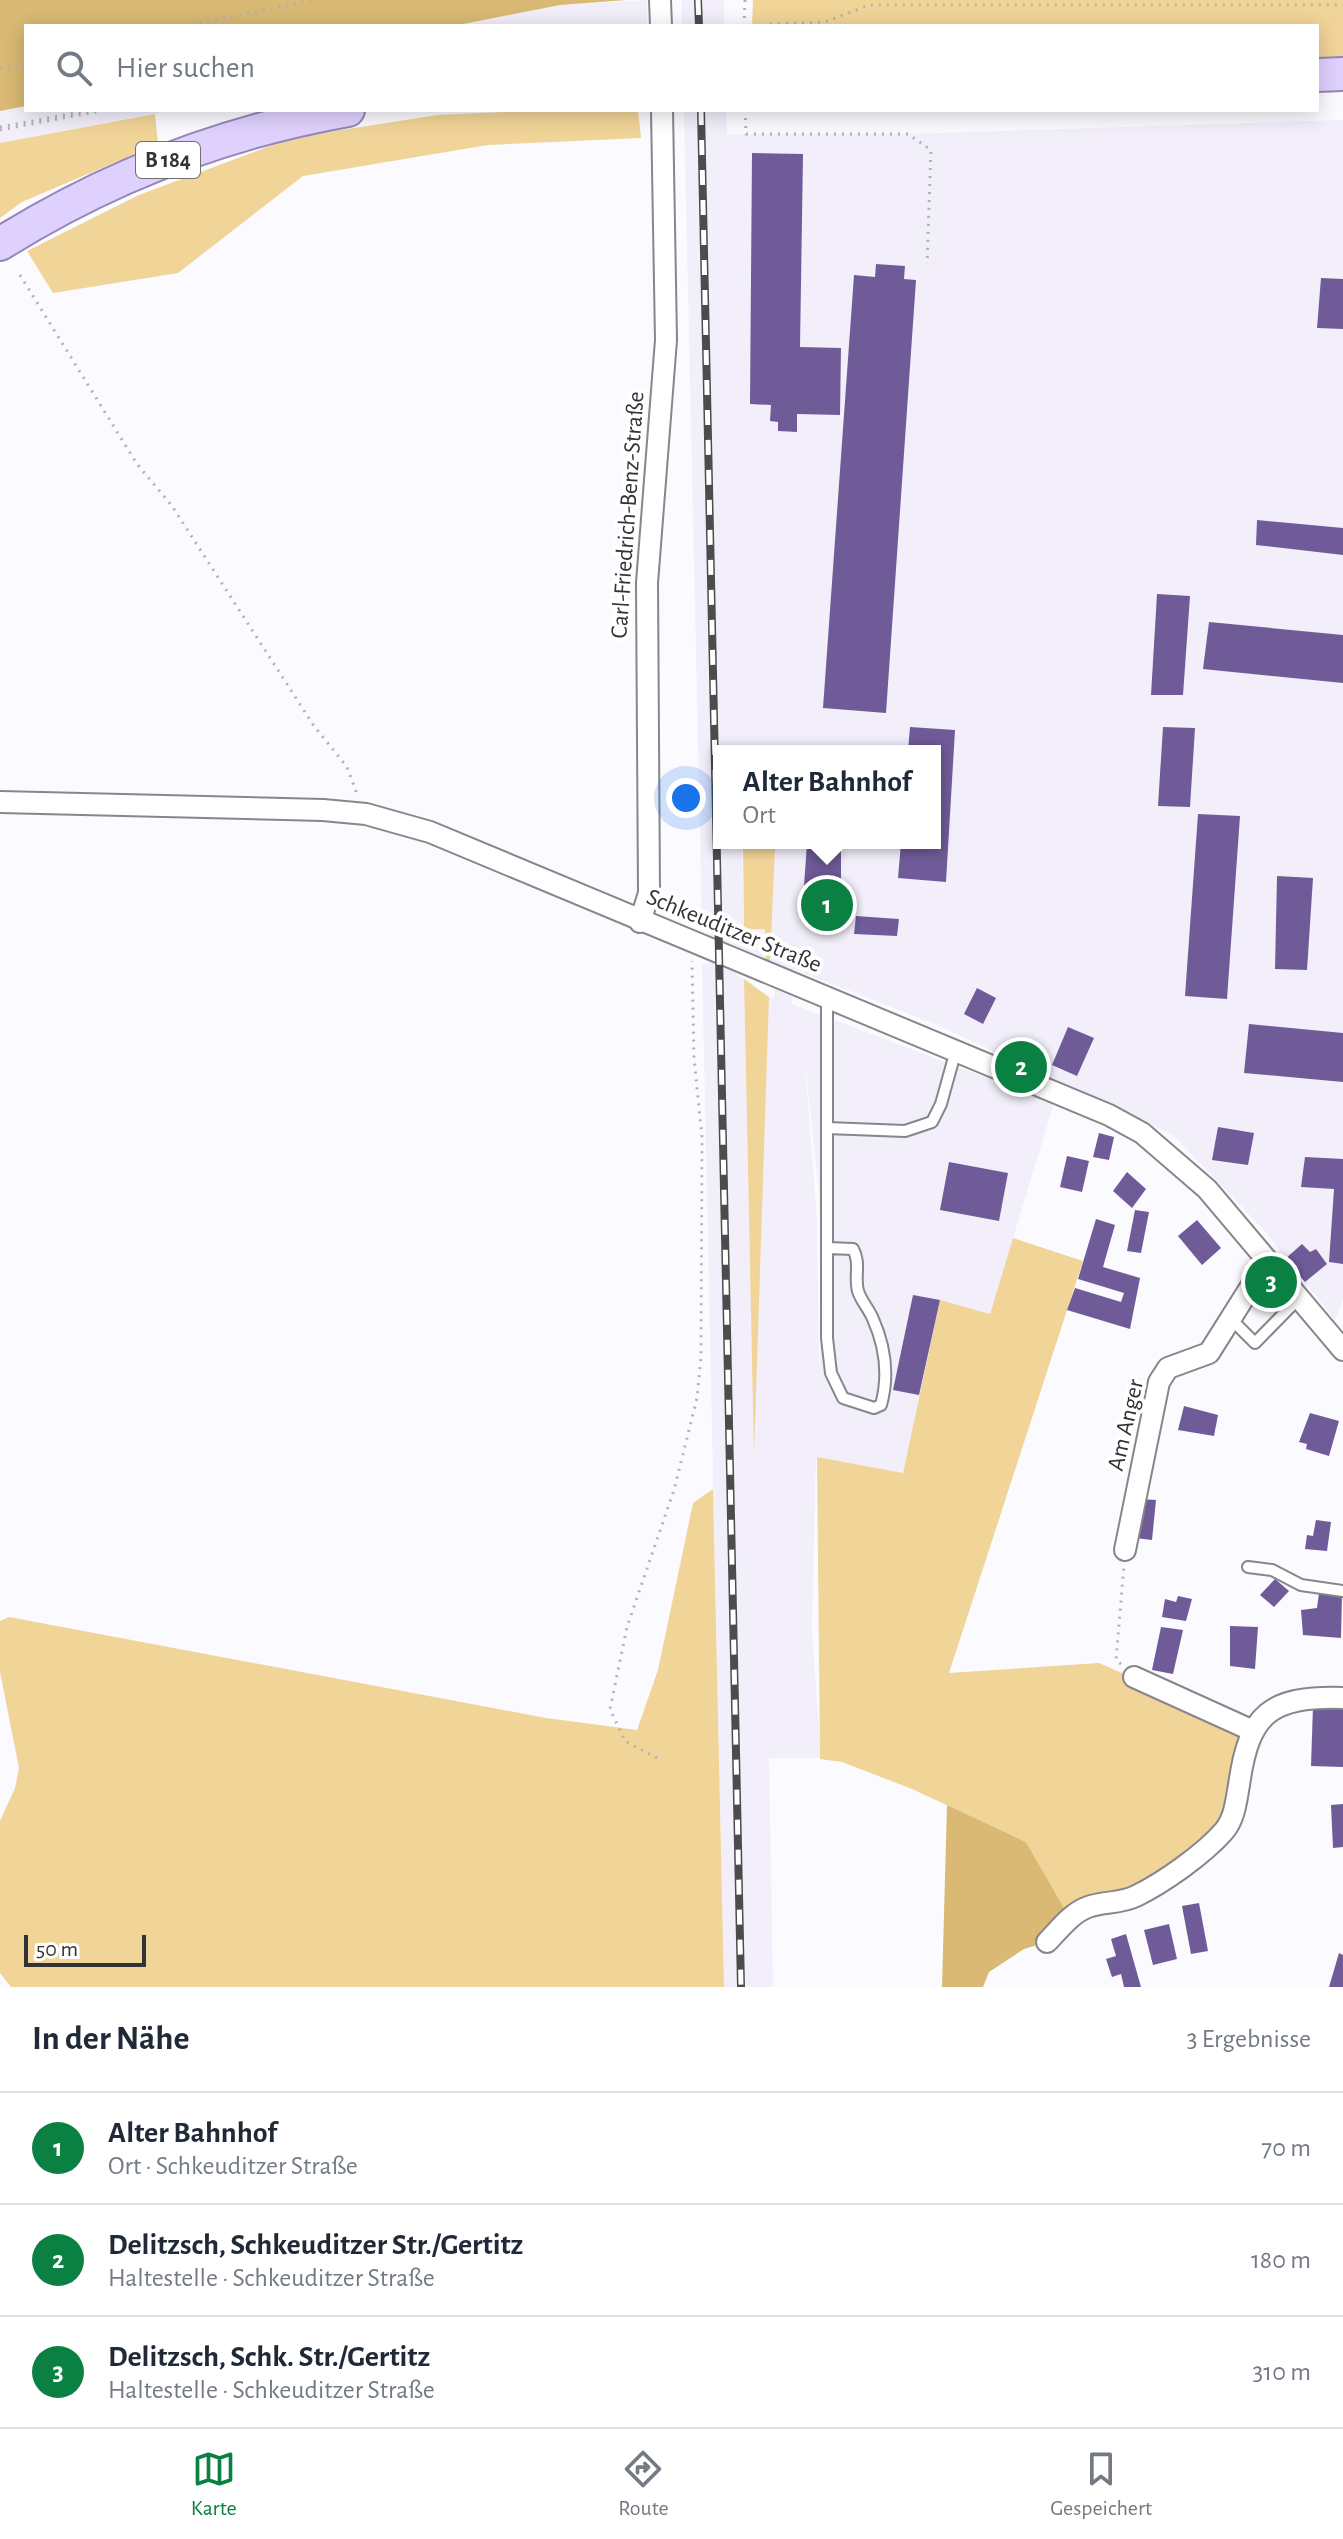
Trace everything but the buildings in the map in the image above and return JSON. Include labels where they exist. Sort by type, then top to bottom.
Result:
[{"type":"main road","points":[[1319,75],[1343,74]]},
{"type":"main road","name":"B 184","points":[[0,244],[112,182],[192,150],[250,131],[339,112]]},
{"type":"street","points":[[660,0],[661,24]]},
{"type":"street","name":"Carl-Friedrich-Benz-Straße","points":[[640,922],[649,893],[647,583],[666,340],[662,112]]},
{"type":"street","name":"Schkeuditzer Straße","points":[[0,802],[361,814],[430,832],[640,922],[1082,1102],[1142,1133],[1207,1189],[1297,1300],[1343,1350]]},
{"type":"street","name":"Am Anger","points":[[1125,1550],[1159,1382],[1168,1368],[1209,1353],[1267,1261]]},
{"type":"street","points":[[1134,1677],[1251,1730]]},
{"type":"street","points":[[1047,1942],[1070,1918],[1088,1907],[1134,1897],[1165,1879],[1224,1831],[1234,1814],[1243,1754],[1251,1730],[1275,1709],[1307,1697],[1343,1698]]},
{"type":"lane","points":[[827,997],[828,1248],[831,1373],[843,1398],[874,1408],[881,1405],[887,1386],[886,1364],[873,1318],[859,1294],[859,1259],[853,1249],[828,1248]]},
{"type":"lane","points":[[827,1128],[905,1131],[932,1122],[941,1104],[956,1050]]},
{"type":"lane","points":[[1231,1319],[1255,1343],[1297,1300]]},
{"type":"lane","points":[[1248,1567],[1272,1570],[1301,1585],[1343,1591]]},
{"type":"path","points":[[194,24],[314,0]]},
{"type":"path","points":[[744,24],[745,0]]},
{"type":"path","points":[[770,24],[825,22],[869,5],[1343,5]]},
{"type":"path","points":[[0,68],[24,63]]},
{"type":"path","points":[[0,128],[81,112]]},
{"type":"path","points":[[0,128],[93,112]]},
{"type":"path","points":[[745,112],[746,134],[908,134],[931,150],[927,264]]},
{"type":"path","points":[[20,275],[137,464],[172,506],[314,726],[347,767],[361,814]]},
{"type":"path","points":[[657,1758],[625,1741],[610,1709],[627,1627],[674,1490],[697,1398],[701,1357],[702,1137],[694,1058],[692,960],[697,945]]},
{"type":"path","points":[[1125,1550],[1116,1660],[1134,1677]]},
{"type":"shaded area","points":[[0,0],[627,0],[560,5],[463,24],[24,24],[24,106],[0,111]]},
{"type":"shaded area","points":[[647,0],[647,24],[463,24],[560,5]]},
{"type":"shaded area","points":[[682,0],[724,0],[724,24],[682,24]]},
{"type":"shaded area","points":[[753,0],[1343,0],[1343,63],[1319,64],[1319,24],[752,24]]},
{"type":"shaded area","points":[[24,106],[24,112],[163,112],[0,143],[0,111]]},
{"type":"shaded area","points":[[638,112],[641,138],[488,145],[303,176],[178,273],[53,293],[27,251],[139,195],[291,138],[437,115]]},
{"type":"shaded area","points":[[684,112],[726,112],[727,134],[908,134],[1343,120],[1343,1299],[1335,1320],[1261,1227],[1173,1135],[935,1024],[793,969],[792,1004],[1054,1103],[990,1314],[939,1301],[903,1473],[816,1457],[812,1630],[821,1758],[769,1758],[773,1987],[724,1987],[702,963],[708,964],[707,928],[702,924]],"holes":[[[713,745],[941,745],[941,849],[772,849],[770,962],[776,965],[774,998],[769,997],[754,1433],[744,979],[736,975],[736,951],[766,962],[765,929],[744,929],[742,849],[713,849]],[[805,1061],[819,1192],[822,1274],[819,1374],[817,1220]]]},
{"type":"shaded area","points":[[155,114],[158,144],[22,202],[0,218],[0,143]]},
{"type":"shaded area","points":[[743,849],[775,849],[770,962],[766,962],[765,929],[744,929]]},
{"type":"shaded area","points":[[744,979],[769,997],[754,1455]]},
{"type":"shaded area","points":[[1013,1238],[1083,1261],[949,1673],[1099,1663],[1251,1730],[1220,1827],[1165,1879],[1070,1918],[1026,1842],[912,1789],[842,1762],[820,1759],[817,1457],[903,1473],[940,1300],[990,1314]]},
{"type":"shaded area","points":[[713,1489],[724,1987],[11,1987],[0,1973],[0,1821],[15,1788],[19,1768],[0,1672],[0,1621],[9,1617],[546,1718],[637,1730],[658,1670],[693,1503]]},
{"type":"shaded area","points":[[947,1805],[1026,1842],[1070,1918],[1047,1942],[1024,1949],[989,1972],[983,1987],[942,1987]]},
{"type":"railway","points":[[698,0],[699,24]]},
{"type":"railway","points":[[701,112],[715,745]]},
{"type":"railway","points":[[717,849],[741,1987]]},
{"type":"place","name":"Alter Bahnhof","points":[[827,905]]},
{"type":"place","name":"Delitzsch, Schkeuditzer Str./Gertitz","points":[[1021,1067]]},
{"type":"place","name":"Delitzsch, Schk. Str./Gertitz","points":[[1271,1282]]}]
